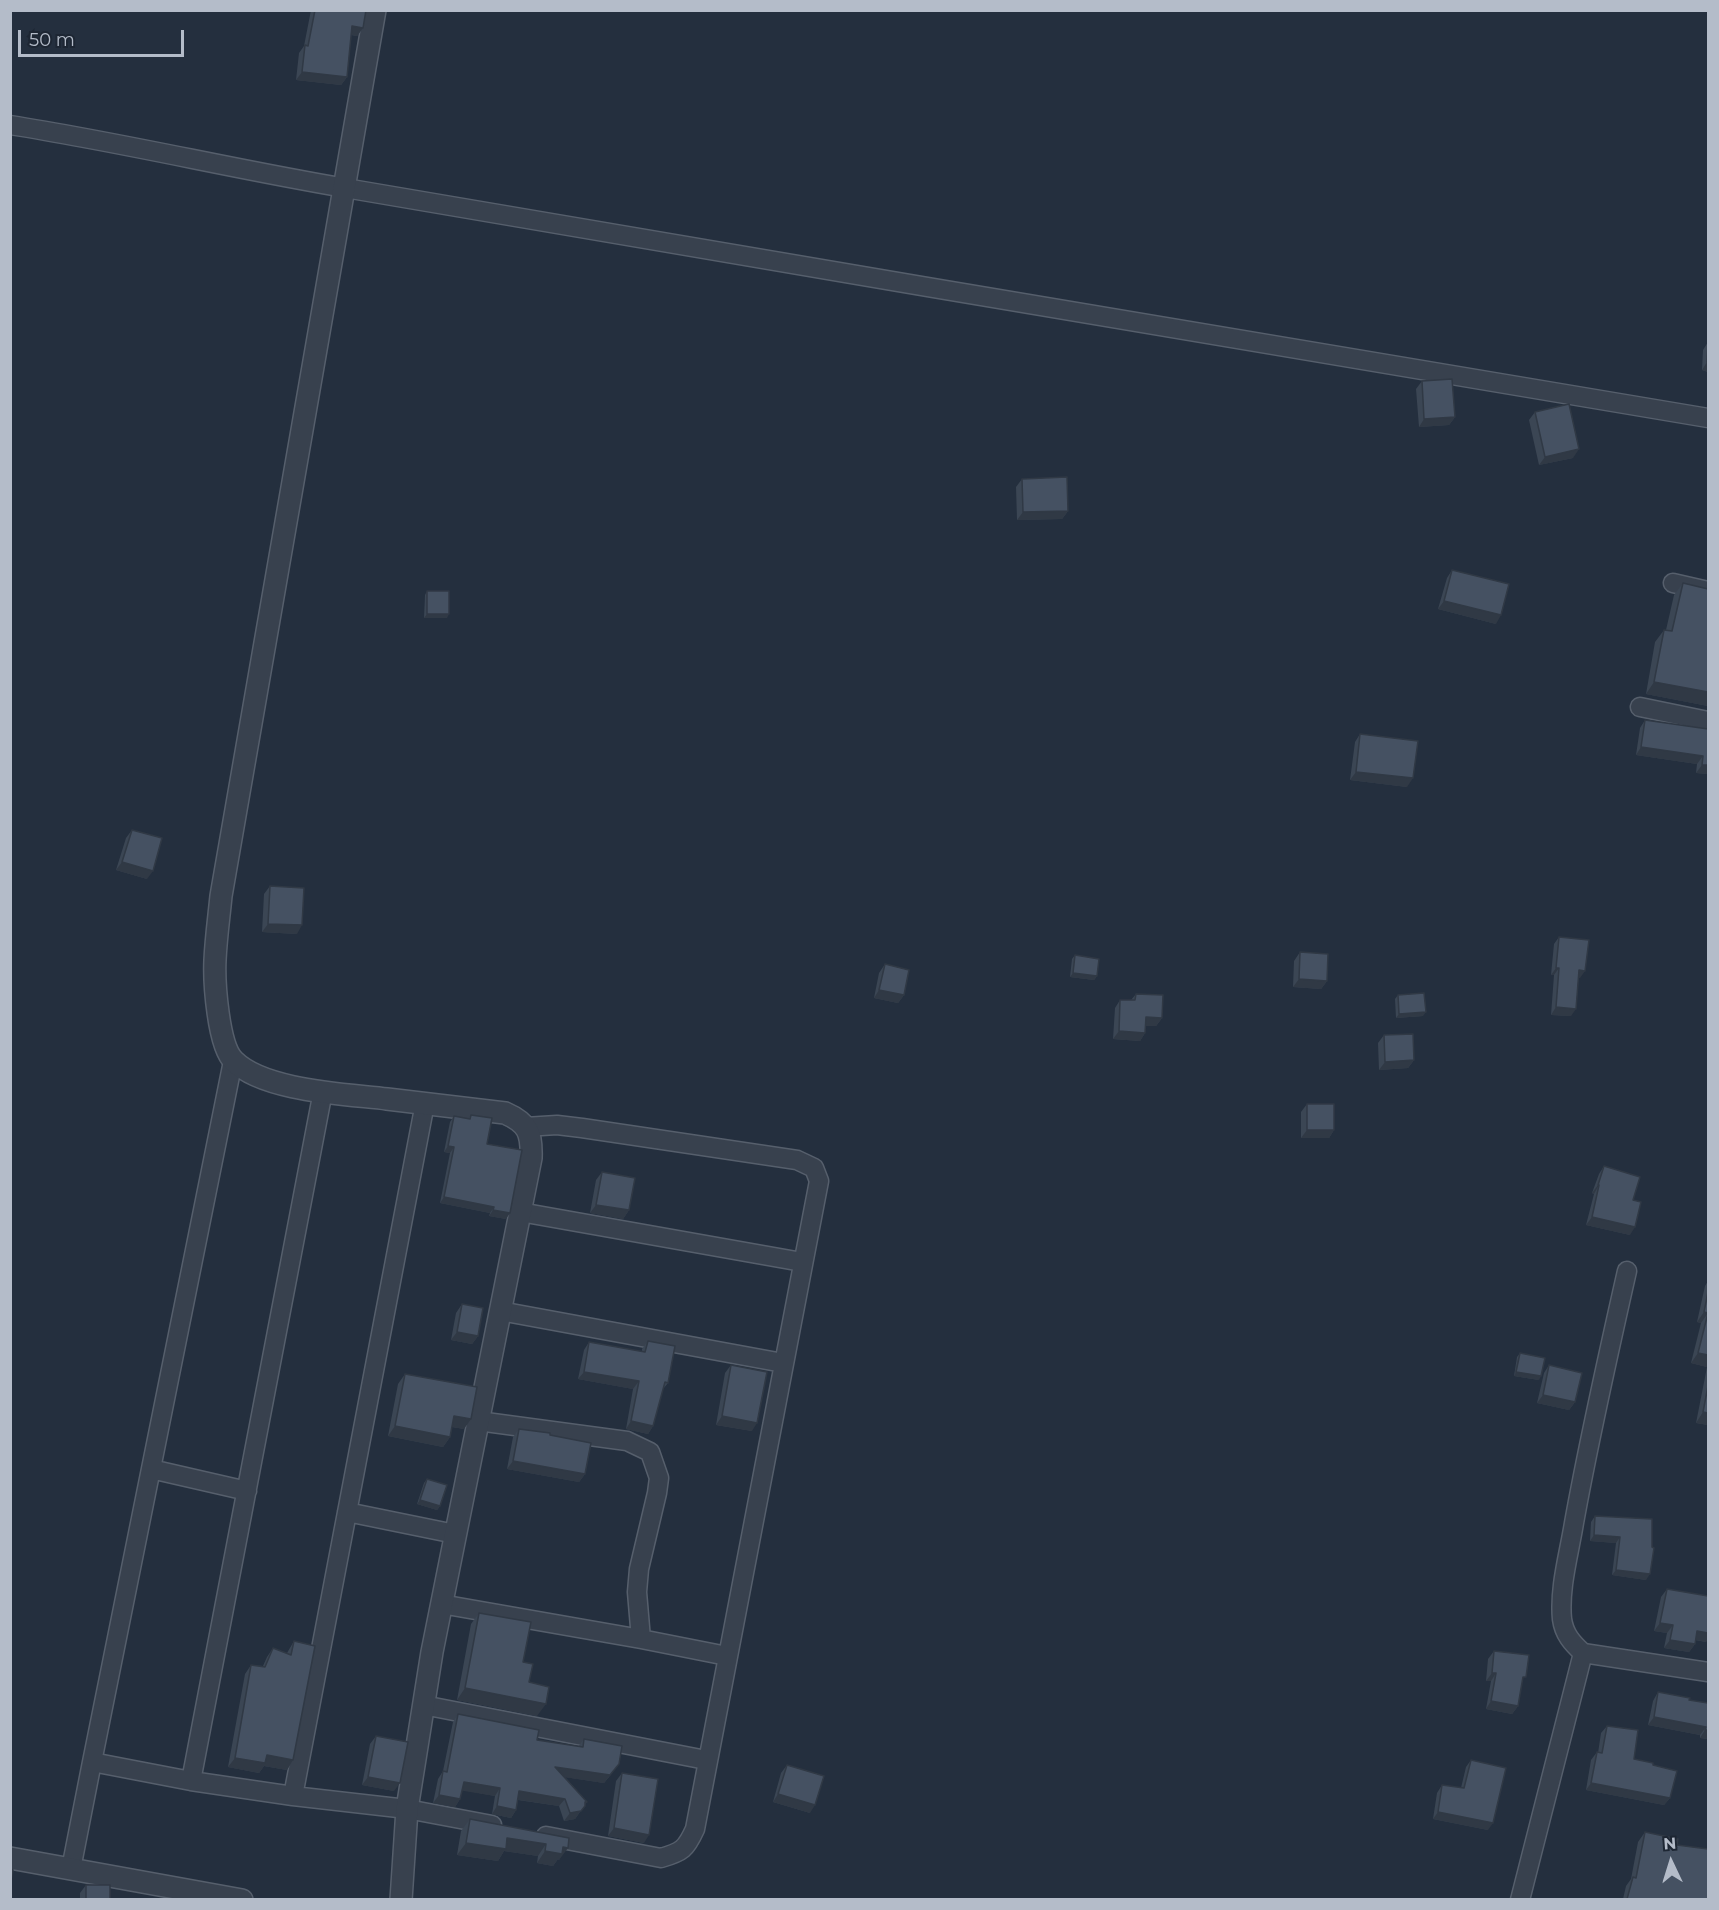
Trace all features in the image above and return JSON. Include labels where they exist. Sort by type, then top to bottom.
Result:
[{"type":"street","points":[[375,10],[221,896],[214,961],[223,1043],[233,1061],[252,1073],[283,1084],[322,1091],[505,1113],[520,1120],[532,1138],[531,1158],[441,1604],[423,1705],[407,1809],[401,1899]]},
{"type":"street","points":[[10,125],[343,188],[1246,342],[1708,418]]},
{"type":"street","points":[[1673,583],[1708,591]]},
{"type":"street","points":[[1640,706],[1708,721]]},
{"type":"street","points":[[71,1869],[233,1061]]},
{"type":"street","points":[[191,1781],[248,1491],[322,1091]]},
{"type":"street","points":[[293,1796],[425,1103]]},
{"type":"street","points":[[525,1127],[557,1125],[582,1128],[797,1160],[814,1168],[819,1181],[706,1760],[695,1829],[687,1846],[676,1854],[661,1858],[534,1833]]},
{"type":"street","points":[[520,1212],[802,1262]]},
{"type":"street","points":[[1627,1271],[1601,1387],[1563,1589],[1564,1630],[1570,1641],[1582,1653],[1708,1672]]},
{"type":"street","points":[[500,1311],[783,1364]]},
{"type":"street","points":[[478,1421],[627,1441],[650,1452],[658,1478],[657,1493],[639,1569],[636,1592],[640,1639]]},
{"type":"street","points":[[151,1469],[248,1491]]},
{"type":"street","points":[[347,1512],[455,1534]]},
{"type":"street","points":[[441,1604],[727,1656]]},
{"type":"street","points":[[1520,1899],[1582,1653]]},
{"type":"street","points":[[423,1705],[706,1760]]},
{"type":"street","points":[[92,1762],[191,1781],[407,1809],[511,1829]]},
{"type":"street","points":[[10,1858],[242,1899]]},
{"type":"building","points":[[315,10],[366,10],[363,28],[352,26],[347,77],[302,72],[305,45],[308,46]]},
{"type":"building","points":[[1452,379],[1455,417],[1424,419],[1422,381]]},
{"type":"building","points":[[1569,404],[1579,449],[1545,457],[1535,412]]},
{"type":"building","points":[[1067,477],[1068,511],[1023,512],[1022,479]]},
{"type":"building","points":[[1452,570],[1509,584],[1501,615],[1444,601]]},
{"type":"building","points":[[1683,583],[1708,589],[1708,692],[1654,682],[1664,630],[1672,631]]},
{"type":"building","points":[[427,591],[449,591],[449,614],[427,614]]},
{"type":"building","points":[[1645,720],[1708,729],[1708,765],[1702,765],[1703,756],[1641,747]]},
{"type":"building","points":[[1360,734],[1418,741],[1413,778],[1356,772]]},
{"type":"building","points":[[132,830],[162,838],[153,871],[122,862]]},
{"type":"building","points":[[270,886],[304,888],[302,925],[268,924]]},
{"type":"building","points":[[1559,937],[1589,940],[1585,971],[1579,970],[1576,1009],[1556,1007]]},
{"type":"building","points":[[1300,952],[1328,954],[1327,981],[1299,979]]},
{"type":"building","points":[[1075,955],[1099,959],[1097,976],[1073,973]]},
{"type":"building","points":[[885,964],[909,970],[904,995],[879,990]]},
{"type":"building","points":[[1424,993],[1426,1012],[1399,1014],[1398,995]]},
{"type":"building","points":[[1136,994],[1163,995],[1162,1018],[1146,1017],[1145,1033],[1119,1031],[1120,1000],[1135,1000]]},
{"type":"building","points":[[1413,1034],[1414,1060],[1385,1062],[1384,1035]]},
{"type":"building","points":[[1307,1104],[1334,1104],[1334,1130],[1307,1130]]},
{"type":"building","points":[[471,1115],[492,1118],[487,1144],[522,1150],[510,1213],[493,1210],[494,1207],[444,1197],[454,1147],[448,1146],[454,1116],[470,1119]]},
{"type":"building","points":[[1604,1166],[1640,1177],[1633,1200],[1641,1202],[1635,1227],[1592,1217]]},
{"type":"building","points":[[602,1172],[635,1178],[629,1210],[596,1205]]},
{"type":"building","points":[[1708,1292],[1708,1313],[1704,1312]]},
{"type":"building","points":[[462,1304],[483,1308],[478,1336],[457,1332]]},
{"type":"building","points":[[1708,1313],[1708,1355],[1698,1353]]},
{"type":"building","points":[[648,1341],[675,1346],[668,1383],[665,1382],[653,1426],[631,1421],[639,1381],[584,1372],[589,1342],[645,1352]]},
{"type":"building","points":[[1520,1353],[1545,1358],[1541,1376],[1516,1372]]},
{"type":"building","points":[[731,1365],[767,1372],[757,1423],[722,1416]]},
{"type":"building","points":[[1549,1365],[1582,1373],[1575,1402],[1543,1395]]},
{"type":"building","points":[[405,1374],[477,1387],[471,1419],[454,1416],[450,1437],[395,1426]]},
{"type":"building","points":[[1708,1386],[1708,1413],[1703,1412]]},
{"type":"building","points":[[519,1429],[550,1433],[550,1435],[591,1443],[585,1474],[513,1461]]},
{"type":"building","points":[[427,1479],[447,1485],[440,1506],[420,1500]]},
{"type":"building","points":[[1595,1516],[1652,1519],[1652,1547],[1654,1548],[1650,1574],[1616,1570],[1620,1537],[1594,1535]]},
{"type":"building","points":[[1667,1589],[1708,1596],[1708,1633],[1697,1631],[1695,1644],[1670,1640],[1673,1625],[1660,1623]]},
{"type":"building","points":[[479,1613],[531,1622],[523,1662],[533,1664],[529,1682],[549,1687],[546,1704],[465,1688]]},
{"type":"building","points":[[294,1641],[315,1646],[293,1760],[267,1755],[265,1763],[235,1758],[251,1665],[265,1667],[273,1648],[291,1655]]},
{"type":"building","points":[[1494,1651],[1529,1655],[1518,1706],[1491,1701],[1496,1673],[1492,1673]]},
{"type":"building","points":[[1658,1692],[1708,1703],[1708,1730],[1705,1730],[1706,1727],[1654,1717]]},
{"type":"building","points":[[458,1714],[539,1730],[537,1740],[583,1747],[584,1739],[622,1746],[619,1764],[610,1775],[555,1767],[587,1802],[581,1811],[570,1813],[565,1799],[519,1791],[516,1810],[497,1806],[500,1788],[464,1782],[460,1799],[439,1795],[443,1771],[447,1772]]},
{"type":"building","points":[[1607,1726],[1638,1730],[1634,1759],[1677,1771],[1670,1798],[1591,1783],[1597,1752],[1602,1753]]},
{"type":"building","points":[[376,1736],[408,1742],[400,1783],[368,1777]]},
{"type":"building","points":[[1471,1760],[1506,1768],[1493,1823],[1438,1812],[1442,1785],[1464,1788]]},
{"type":"building","points":[[787,1765],[824,1776],[815,1805],[778,1794]]},
{"type":"building","points":[[622,1773],[658,1779],[649,1835],[614,1828]]},
{"type":"building","points":[[470,1819],[569,1838],[568,1848],[563,1847],[562,1854],[545,1851],[546,1844],[507,1838],[506,1849],[466,1843]]},
{"type":"building","points":[[1645,1832],[1678,1839],[1677,1845],[1708,1849],[1708,1899],[1627,1899],[1633,1877],[1636,1878]]},
{"type":"building","points":[[10,1869],[13,1870],[10,1885]]},
{"type":"building","points":[[86,1885],[110,1885],[110,1899],[86,1899]]}]
